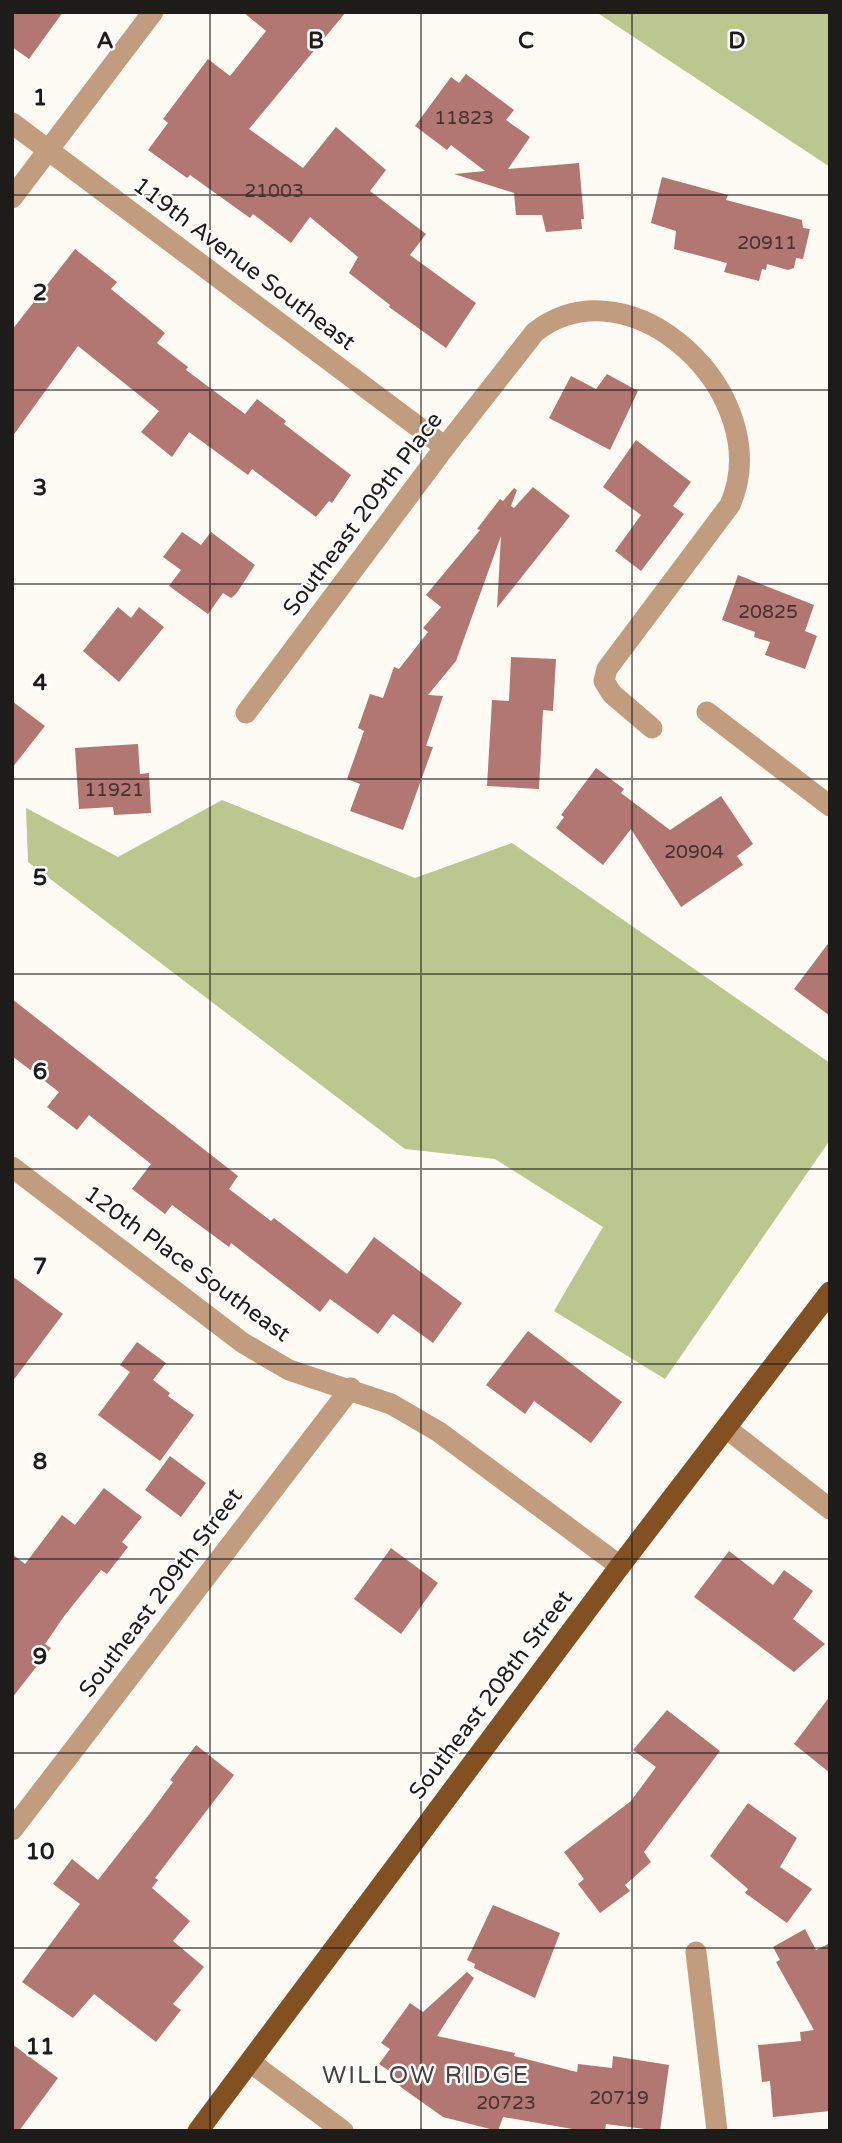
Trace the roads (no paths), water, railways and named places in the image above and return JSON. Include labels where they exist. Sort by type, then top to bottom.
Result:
[{"type":"main road","name":"Southeast 208th Street","points":[[198,2131],[620,1566],[830,1292]]},
{"type":"street","points":[[12,198],[153,12]]},
{"type":"street","name":"119th Avenue Southeast","points":[[12,123],[445,447]]},
{"type":"street","name":"Southeast 209th Place","points":[[246,713],[523,347],[553,318],[574,311],[614,311],[653,327],[690,354],[724,395],[740,438],[740,473],[730,505],[607,669],[604,681],[612,694],[652,728]]},
{"type":"street","points":[[707,712],[830,806]]},
{"type":"street","name":"120th Place Southeast","points":[[12,1167],[243,1343],[289,1370],[351,1388],[391,1404],[439,1432],[620,1566]]},
{"type":"street","name":"Southeast 209th Street","points":[[12,1830],[351,1388]]},
{"type":"street","points":[[726,1428],[830,1509]]},
{"type":"street","points":[[696,1952],[717,2131]]},
{"type":"street","points":[[250,2062],[343,2131]]},
{"type":"district","name":"WILLOW RIDGE","points":[[426,2075]]}]
